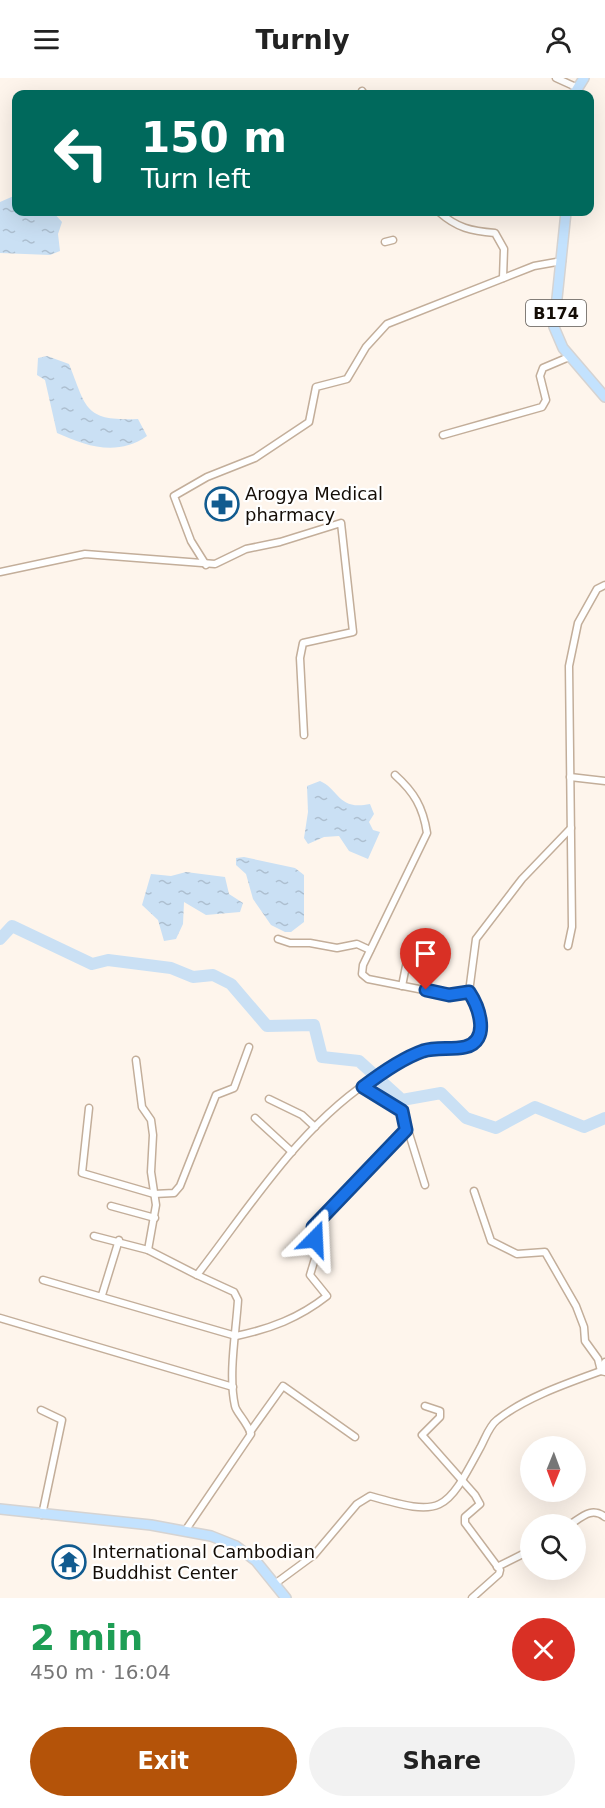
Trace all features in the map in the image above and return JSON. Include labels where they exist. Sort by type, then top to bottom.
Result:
[{"type":"main road","name":"B174","points":[[566,216],[554,327],[570,357],[605,397]]},
{"type":"main road","points":[[0,1509],[211,1536],[236,1546],[256,1561],[286,1598]]},
{"type":"street","points":[[556,78],[574,90]]},
{"type":"street","points":[[443,216],[452,224],[468,231],[495,233],[504,249],[503,278]]},
{"type":"street","points":[[385,242],[393,240]]},
{"type":"street","points":[[206,565],[191,541],[174,496],[207,477],[255,458],[309,422],[316,387],[347,379],[366,347],[387,324],[534,266],[562,261]]},
{"type":"street","points":[[442,435],[542,407],[546,400],[540,376],[543,368],[570,357]]},
{"type":"street","points":[[0,572],[86,554],[215,564],[246,549],[280,542],[341,523],[353,632],[303,642],[300,658],[304,735]]},
{"type":"street","points":[[568,946],[572,927],[569,666],[578,623],[597,589],[605,585]]},
{"type":"street","points":[[395,775],[412,790],[424,814],[427,833],[370,950],[362,974],[368,979],[449,995],[469,992]]},
{"type":"street","points":[[570,777],[605,781]]},
{"type":"street","points":[[197,1275],[291,1152],[338,1103],[380,1074],[423,1051],[467,1047],[476,1040],[482,1027],[478,1006],[469,992],[476,939],[522,879],[571,828]]},
{"type":"street","points":[[278,939],[290,943],[310,943],[337,948],[357,944],[370,950]]},
{"type":"street","points":[[402,986],[409,951]]},
{"type":"street","points":[[89,1107],[82,1173],[154,1194],[174,1193],[178,1190],[216,1095],[234,1088],[249,1047]]},
{"type":"street","points":[[136,1060],[142,1107],[151,1120],[155,1218],[148,1250]]},
{"type":"street","points":[[363,1087],[402,1111],[424,1185]]},
{"type":"street","points":[[269,1099],[302,1115],[315,1127]]},
{"type":"street","points":[[255,1118],[291,1152]]},
{"type":"street","points":[[43,1280],[236,1335],[266,1330],[297,1316],[327,1296],[310,1275],[317,1252],[313,1227],[406,1130]]},
{"type":"street","points":[[474,1191],[491,1241],[517,1254],[545,1252],[576,1306],[584,1327],[585,1341],[598,1359],[603,1371]]},
{"type":"street","points":[[111,1206],[155,1218]]},
{"type":"street","points":[[94,1236],[118,1240],[148,1250],[234,1292],[238,1300],[233,1387],[235,1408],[247,1421],[250,1432]]},
{"type":"street","points":[[102,1295],[118,1240]]},
{"type":"street","points":[[0,1318],[233,1387]]},
{"type":"street","points":[[603,1371],[605,1362]]},
{"type":"street","points":[[276,1583],[314,1555],[357,1504],[370,1496],[412,1508],[431,1508],[456,1492],[498,1419],[548,1392],[603,1371]]},
{"type":"street","points":[[186,1531],[242,1449],[250,1432],[283,1386],[355,1437]]},
{"type":"street","points":[[425,1406],[440,1411],[440,1417],[422,1435],[480,1504],[465,1517],[465,1523],[497,1567],[499,1574],[472,1598]]},
{"type":"street","points":[[41,1410],[62,1420],[42,1515]]},
{"type":"street","points":[[586,1515],[591,1512],[605,1517]]},
{"type":"street","points":[[497,1567],[520,1556]]},
{"type":"water","points":[[12,197],[12,216],[57,216],[62,222],[58,234],[60,251],[50,255],[0,253],[0,202]]},
{"type":"water","points":[[47,356],[69,364],[80,392],[90,409],[107,418],[138,419],[147,436],[136,442],[113,448],[90,445],[57,433],[45,380],[37,375],[38,358]]},
{"type":"water","points":[[320,781],[345,802],[359,805],[370,804],[374,814],[369,822],[373,830],[380,832],[368,859],[349,851],[339,836],[324,837],[308,844],[304,838],[308,812],[307,786]]},
{"type":"water","points":[[244,857],[295,868],[304,875],[304,922],[291,932],[285,932],[271,925],[253,899],[246,874],[236,865],[236,858]]},
{"type":"water","points":[[186,872],[225,877],[229,894],[243,903],[240,912],[206,915],[184,902],[183,924],[176,939],[164,941],[158,920],[142,905],[151,874],[171,876]]},
{"type":"waterway","points":[[0,939],[12,926],[92,964],[108,960],[171,968],[193,977],[213,975],[231,984],[267,1026],[314,1025],[322,1057],[359,1061],[402,1100],[441,1093],[466,1118],[496,1128],[535,1107],[584,1127],[605,1118]]},
{"type":"place","name":"Arogya Medical pharmacy","points":[[222,504]]},
{"type":"place","name":"International Cambodian Buddhist Center","points":[[69,1562]]},
{"type":"route","points":[[315,1239],[313,1227],[406,1130],[402,1111],[391,1102],[377,1097],[363,1087],[380,1074],[423,1051],[467,1047],[476,1040],[482,1027],[478,1006],[469,992],[449,995],[426,990]]}]
